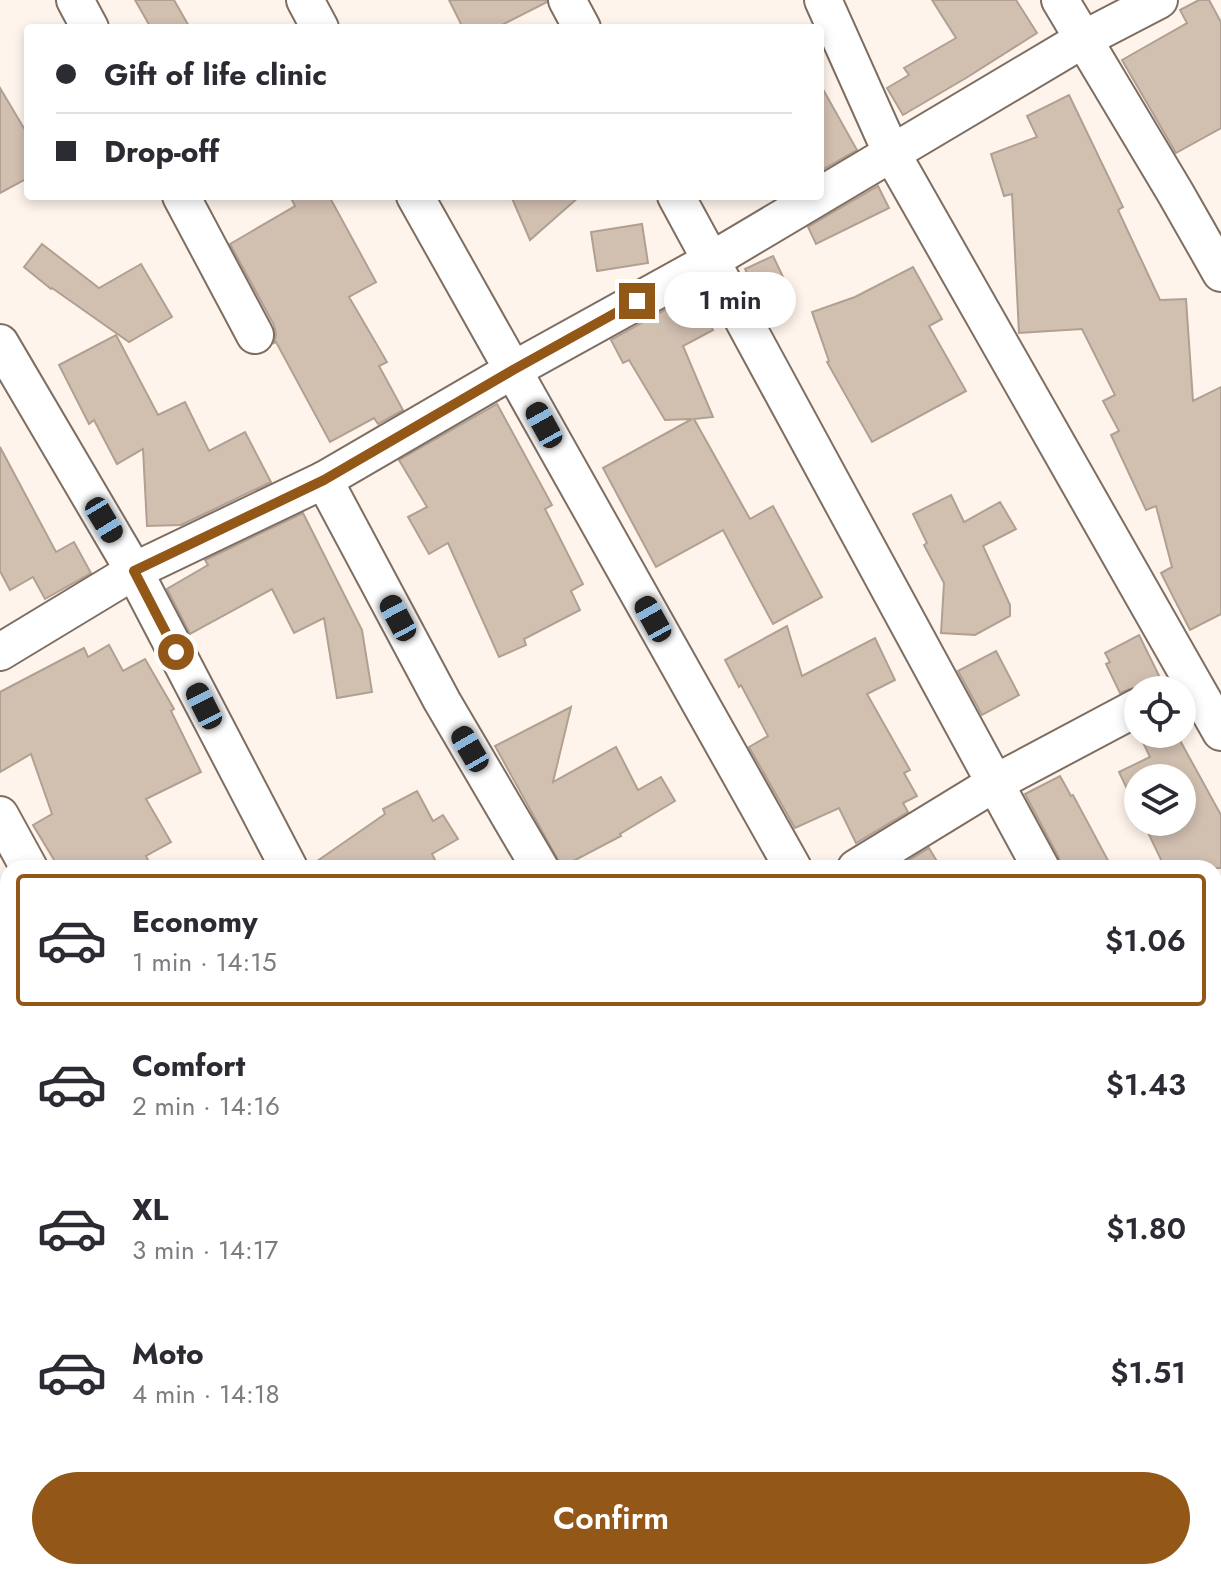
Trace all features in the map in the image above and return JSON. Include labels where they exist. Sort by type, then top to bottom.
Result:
[{"type":"street","points":[[75,0],[88,24]]},
{"type":"street","points":[[305,0],[318,24]]},
{"type":"street","points":[[567,0],[580,24]]},
{"type":"street","points":[[823,0],[892,154],[1193,676]]},
{"type":"street","points":[[1060,0],[1221,273]]},
{"type":"street","points":[[824,194],[1082,40],[1159,0]]},
{"type":"street","points":[[183,200],[255,335]]},
{"type":"street","points":[[417,200],[789,860]]},
{"type":"street","points":[[678,200],[1037,860]]},
{"type":"street","points":[[0,652],[134,571],[324,480],[814,200]]},
{"type":"street","points":[[0,343],[134,571],[285,860]]},
{"type":"street","points":[[324,480],[442,701],[535,860]]},
{"type":"street","points":[[1196,682],[1221,732]]},
{"type":"street","points":[[869,860],[995,783],[1124,714]]},
{"type":"street","points":[[0,815],[25,860]]},
{"type":"building","points":[[135,0],[174,0],[188,24],[149,24]]},
{"type":"building","points":[[449,0],[547,2],[504,24],[461,24]]},
{"type":"building","points":[[932,0],[1016,0],[1037,33],[903,115],[887,88],[909,75],[904,68],[956,38]]},
{"type":"building","points":[[1199,0],[1209,0],[1221,22],[1221,128],[1176,153],[1122,60],[1187,23],[1180,10]]},
{"type":"building","points":[[0,88],[24,128],[24,180],[0,193]]},
{"type":"building","points":[[824,91],[857,150],[824,169]]},
{"type":"building","points":[[1069,95],[1123,207],[1118,210],[1160,300],[1186,299],[1193,401],[1221,387],[1221,614],[1190,630],[1161,573],[1172,567],[1156,506],[1146,510],[1111,435],[1119,431],[1103,401],[1115,395],[1082,329],[1019,333],[1012,194],[1004,196],[991,154],[1037,137],[1027,116]]},
{"type":"building","points":[[878,186],[889,208],[816,244],[808,227]]},
{"type":"building","points":[[292,200],[331,200],[376,282],[349,297],[387,362],[379,366],[403,410],[378,424],[374,418],[330,442],[274,343],[274,325],[230,244],[295,206]]},
{"type":"building","points":[[513,200],[575,200],[530,240]]},
{"type":"building","points":[[642,224],[648,263],[597,271],[591,232]]},
{"type":"building","points":[[42,244],[99,288],[141,264],[172,317],[129,342],[24,267]]},
{"type":"building","points":[[773,256],[794,300],[766,313],[745,269]]},
{"type":"building","points":[[913,267],[942,319],[929,326],[966,391],[872,442],[827,362],[812,312],[855,297]]},
{"type":"building","points":[[694,294],[713,330],[683,346],[713,417],[694,419],[750,519],[773,506],[822,597],[773,624],[723,530],[656,567],[603,468],[692,419],[665,420],[629,360],[623,363],[611,340]]},
{"type":"building","points":[[116,335],[158,415],[185,402],[209,451],[245,432],[271,482],[181,525],[147,526],[143,449],[117,464],[94,420],[89,424],[59,365]]},
{"type":"building","points":[[497,404],[552,505],[545,509],[583,584],[571,591],[580,610],[524,639],[526,645],[499,657],[448,543],[429,554],[408,517],[427,507],[399,460]]},
{"type":"building","points":[[0,447],[56,552],[74,542],[91,573],[45,599],[33,577],[10,590],[0,571]]},
{"type":"building","points":[[951,495],[964,522],[1000,502],[1016,529],[983,546],[1010,605],[1010,616],[975,635],[941,633],[944,583],[924,545],[927,543],[913,514]]},
{"type":"building","points":[[303,513],[362,630],[372,692],[337,698],[324,618],[294,633],[272,589],[190,634],[167,589],[208,565],[205,560]]},
{"type":"building","points":[[787,626],[802,676],[875,638],[895,680],[867,694],[910,770],[904,773],[917,796],[903,803],[908,812],[856,843],[839,808],[795,828],[749,747],[768,736],[725,660]]},
{"type":"building","points":[[1139,635],[1159,676],[1124,676],[1124,691],[1120,693],[1106,664],[1110,662],[1105,653]]},
{"type":"building","points":[[109,645],[123,671],[145,659],[174,709],[171,711],[201,772],[146,799],[171,842],[146,856],[148,860],[54,860],[33,825],[52,814],[31,754],[0,772],[0,692],[84,648],[88,657]]},
{"type":"building","points":[[996,651],[1019,695],[982,715],[958,671]]},
{"type":"building","points":[[571,707],[553,782],[616,747],[638,790],[661,777],[675,801],[621,836],[575,860],[558,860],[495,746]]},
{"type":"building","points":[[1146,748],[1184,748],[1193,764],[1136,764],[1150,757]]},
{"type":"building","points":[[1196,770],[1221,815],[1221,860],[1161,860],[1150,836],[1196,836]]},
{"type":"building","points":[[1060,776],[1108,860],[1060,860],[1025,794]]},
{"type":"building","points":[[417,791],[433,821],[443,815],[458,839],[432,854],[435,860],[319,860],[385,814],[383,809]]},
{"type":"building","points":[[929,848],[936,860],[909,860]]},
{"type":"route","points":[[176,652],[134,571],[324,480],[637,301]]}]
